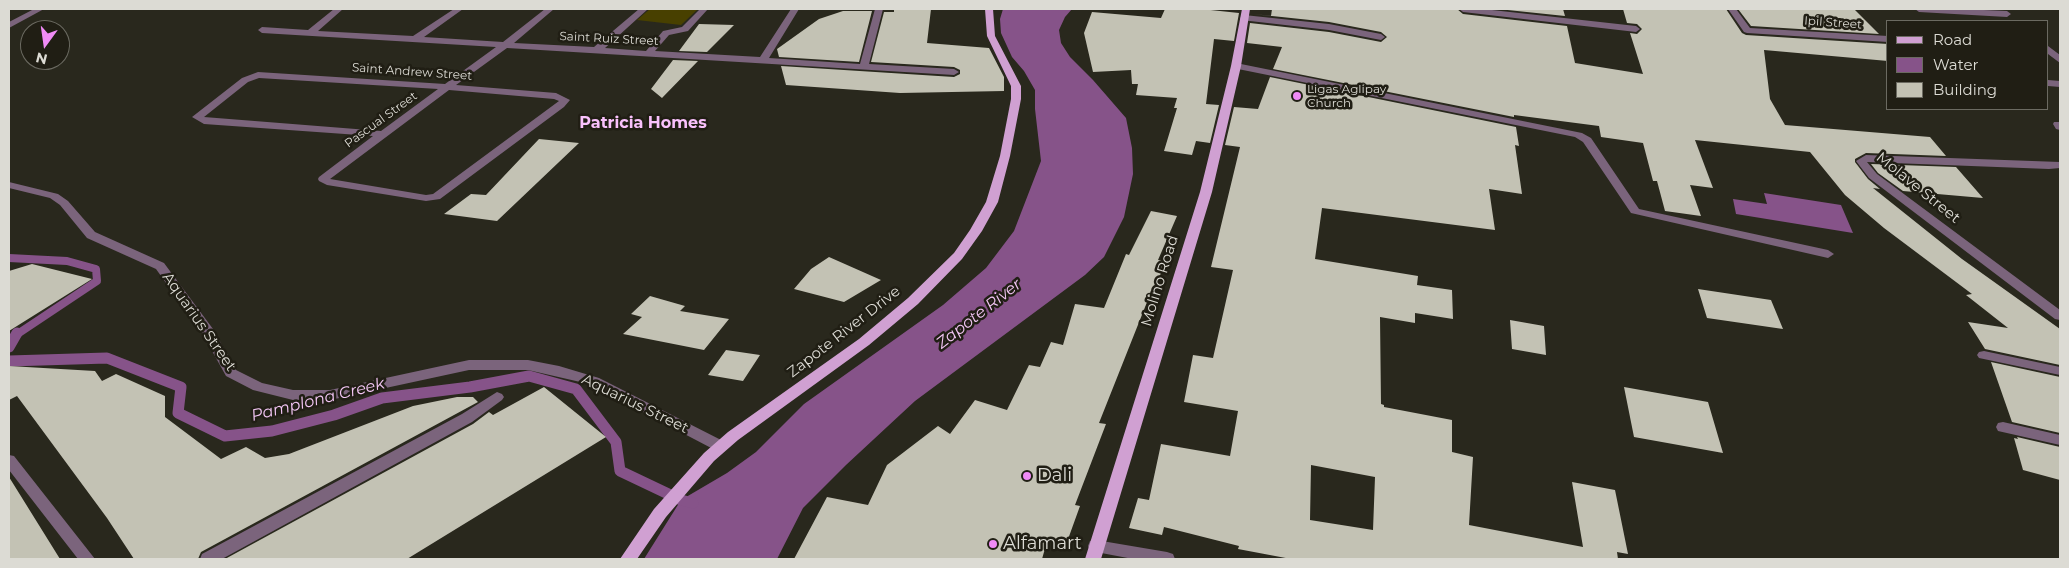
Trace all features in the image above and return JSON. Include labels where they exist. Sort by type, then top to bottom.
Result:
[{"type":"main road","name":"Zapote River Drive","points":[[628,559],[660,513],[715,451],[864,342],[913,301],[958,256],[976,231],[992,202],[1006,156],[1016,99],[1016,86],[991,36],[989,9]]},
{"type":"main road","name":"Molino Road","points":[[1095,553],[1206,192],[1236,66],[1245,13]]},
{"type":"street","points":[[9,25],[40,9]]},
{"type":"street","points":[[310,33],[339,9]]},
{"type":"street","points":[[415,39],[459,9]]},
{"type":"street","name":"Pascual Street","points":[[323,179],[505,45],[550,9]]},
{"type":"street","points":[[597,50],[644,9]]},
{"type":"street","points":[[650,54],[666,32],[685,29],[704,9]]},
{"type":"street","points":[[763,60],[795,9]]},
{"type":"street","points":[[864,67],[879,9]]},
{"type":"street","points":[[1463,9],[1636,29]]},
{"type":"street","name":"Ipil Street","points":[[1732,9],[1747,30],[1886,39]]},
{"type":"street","points":[[1919,9],[2003,11],[2015,20]]},
{"type":"street","points":[[1245,13],[1381,36]]},
{"type":"street","name":"Saint Ruiz Street","points":[[262,30],[954,72]]},
{"type":"street","points":[[2049,50],[2060,60]]},
{"type":"street","points":[[1236,66],[1578,135],[1587,140],[1635,211],[1828,254]]},
{"type":"street","name":"Saint Andrew Street","points":[[323,179],[327,182],[408,195],[436,197],[561,105],[565,100],[556,96],[447,87],[258,75],[245,80],[197,117],[204,121],[383,134]]},
{"type":"street","name":"Molave Street","points":[[2055,165],[1883,158],[1866,158],[1861,162],[1873,176],[2060,316]]},
{"type":"street","points":[[2055,165],[2060,176]]},
{"type":"street","name":"Aquarius Street","points":[[9,184],[54,196],[64,203],[91,236],[160,266],[208,332],[231,373],[258,386],[293,395],[330,395],[469,364],[528,365],[559,370],[594,381],[715,451]]},
{"type":"street","points":[[1984,355],[2060,372]]},
{"type":"street","points":[[208,559],[467,418],[497,397]]},
{"type":"street","points":[[2003,426],[2060,440]]},
{"type":"street","points":[[9,460],[87,559]]},
{"type":"street","points":[[1095,553],[1167,559]]},
{"type":"shaded area","points":[[650,9],[698,9],[681,25],[637,20]]},
{"type":"water","name":"Zapote River","points":[[1003,9],[1072,9],[1065,17],[1059,30],[1061,43],[1070,57],[1126,118],[1132,148],[1133,174],[1124,217],[1104,257],[1085,275],[915,401],[803,508],[777,559],[644,559],[681,500],[727,473],[756,452],[804,404],[943,305],[986,268],[1014,231],[1041,161],[1035,109],[1035,90],[1024,71],[1012,57],[1001,33],[1000,19]]},
{"type":"water","points":[[1764,193],[1841,205],[1853,233],[1736,214],[1733,199],[1767,204]]},
{"type":"building","points":[[894,9],[931,9],[927,43],[989,48],[1004,77],[1004,91],[900,93],[786,85],[781,66],[954,77],[960,74],[960,70],[954,67],[871,62],[884,12],[894,12]]},
{"type":"building","points":[[1165,9],[1201,9],[1239,13],[1234,41],[1214,39],[1206,104],[1219,105],[1210,143],[1196,141],[1192,155],[1164,151],[1177,108],[1174,108],[1177,98],[1136,95],[1138,84],[1132,84],[1131,70],[1093,72],[1084,33],[1092,12],[1161,18]]},
{"type":"building","points":[[1272,9],[1457,9],[1463,14],[1567,26],[1575,63],[1643,74],[1630,33],[1637,34],[1642,29],[1637,24],[1627,23],[1623,9],[1726,9],[1742,33],[1746,35],[1886,44],[1886,61],[1764,50],[1770,99],[1785,125],[1930,137],[1946,156],[1866,153],[1855,159],[1855,162],[1868,179],[1880,189],[1873,188],[1962,259],[2060,329],[2060,365],[1985,349],[1968,322],[2008,328],[1966,295],[1972,294],[1884,228],[1845,195],[1810,152],[1695,140],[1713,188],[1690,185],[1701,216],[1665,211],[1657,181],[1653,181],[1643,143],[1601,137],[1599,126],[1514,115],[1514,117],[1273,69],[1282,47],[1247,43],[1250,23],[1329,32],[1381,42],[1387,37],[1381,32],[1329,22],[1271,16]]},
{"type":"building","points":[[1498,9],[1563,9],[1565,16]]},
{"type":"building","points":[[1738,9],[1855,10],[1879,34],[1751,26]]},
{"type":"building","points":[[843,11],[872,11],[859,62],[779,57],[777,49],[819,19]]},
{"type":"building","points":[[699,24],[734,25],[707,52],[679,51]]},
{"type":"building","points":[[673,60],[698,61],[662,98],[651,89]]},
{"type":"building","points":[[1270,77],[1516,127],[1519,146],[1515,145],[1522,194],[1489,189],[1495,230],[1322,208],[1315,259],[1418,276],[1417,285],[1452,290],[1453,319],[1415,313],[1415,323],[1380,317],[1381,404],[1384,407],[1452,420],[1452,452],[1473,457],[1469,525],[1583,547],[1572,482],[1615,490],[1628,554],[1617,552],[1618,559],[1291,559],[1238,549],[1239,546],[1164,527],[1162,535],[1129,528],[1138,498],[1149,500],[1161,444],[1230,456],[1238,411],[1184,402],[1193,355],[1213,358],[1233,270],[1211,267],[1240,147],[1225,145],[1234,107],[1258,109]],"holes":[[[1311,465],[1375,477],[1373,530],[1310,520]]]},
{"type":"building","points":[[539,139],[579,143],[497,221],[444,214],[471,194],[486,195]]},
{"type":"building","points":[[1871,164],[1956,167],[1983,198],[1903,191],[1878,173]]},
{"type":"building","points":[[1151,211],[1177,216],[1158,260],[1165,261],[1154,293],[1151,292],[1099,423],[1106,424],[1075,505],[1080,506],[1067,542],[1048,538],[1042,559],[794,559],[827,497],[868,505],[887,465],[938,426],[950,434],[975,400],[1007,410],[1029,365],[1040,367],[1051,342],[1063,345],[1075,304],[1104,308],[1126,254],[1129,255]]},
{"type":"building","points":[[829,257],[881,280],[844,302],[794,289],[811,269]]},
{"type":"building","points":[[32,264],[92,279],[9,331],[9,271]]},
{"type":"building","points":[[1698,289],[1771,300],[1783,329],[1707,318]]},
{"type":"building","points":[[650,296],[685,306],[680,311],[729,319],[704,350],[623,334],[642,317],[631,314]]},
{"type":"building","points":[[1510,320],[1544,326],[1546,355],[1512,349]]},
{"type":"building","points":[[726,350],[760,355],[743,381],[708,375]]},
{"type":"building","points":[[1991,362],[2060,377],[2060,433],[2012,422]]},
{"type":"building","points":[[9,366],[95,371],[102,381],[116,374],[165,396],[165,417],[221,459],[246,447],[265,458],[289,454],[413,406],[457,397],[473,397],[478,402],[201,552],[198,559],[134,559],[107,518],[17,396],[9,400]]},
{"type":"building","points":[[544,387],[606,437],[407,559],[225,559],[473,424],[489,412],[493,415]]},
{"type":"building","points":[[1624,387],[1708,402],[1723,453],[1634,437]]},
{"type":"building","points":[[2017,437],[2060,447],[2060,480],[2023,470],[2014,438],[2018,439]]},
{"type":"building","points":[[9,477],[60,559],[9,559]]},
{"type":"waterway","name":"Pamplona Creek","points":[[9,258],[67,261],[96,269],[97,281],[16,335]]},
{"type":"waterway","name":"Pamplona Creek","points":[[9,347],[17,333]]},
{"type":"waterway","name":"Pamplona Creek","points":[[9,361],[107,358],[181,387],[178,413],[225,436],[272,431],[334,415],[382,398],[470,387],[529,376],[576,389],[616,442],[620,471],[681,500],[693,503]]},
{"type":"place","name":"Ligas Aglipay Church","points":[[1297,96]]},
{"type":"place","name":"Dali","points":[[1027,476]]},
{"type":"place","name":"Alfamart","points":[[993,544]]},
{"type":"district","name":"Patricia Homes","points":[[643,123]]}]
